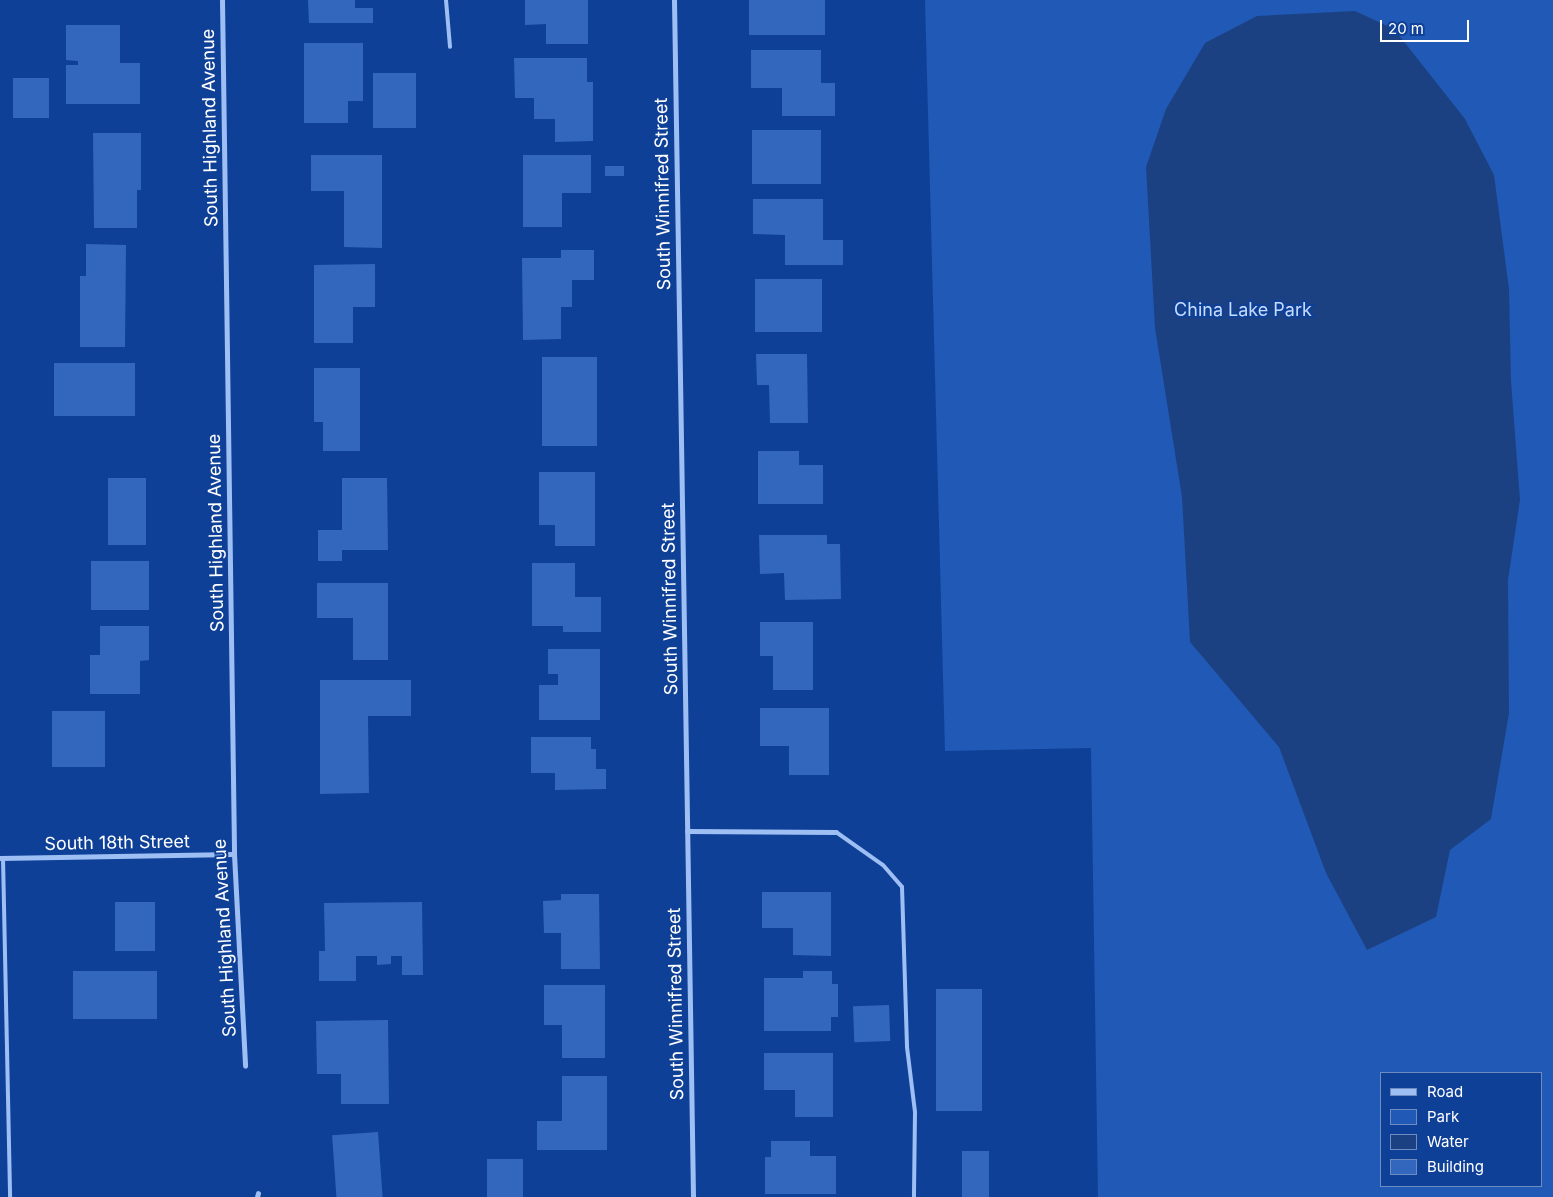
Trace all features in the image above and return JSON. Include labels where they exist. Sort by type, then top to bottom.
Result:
[{"type":"street","name":"South Highland Avenue","points":[[222,0],[234,854],[245,1066]]},
{"type":"street","name":"South Winnifred Street","points":[[674,0],[693,1197]]},
{"type":"street","points":[[688,831],[836,832]]},
{"type":"street","name":"South 18th Street","points":[[2,858],[234,854]]},
{"type":"lane","points":[[446,0],[450,46]]},
{"type":"lane","points":[[836,832],[883,865],[902,887],[907,1047],[915,1112],[914,1197]]},
{"type":"lane","points":[[2,858],[10,1197]]},
{"type":"green space","name":"China Lake Park","points":[[925,0],[1553,0],[1553,1197],[1098,1197],[1091,748],[945,751]]},
{"type":"water","points":[[1355,11],[1394,29],[1465,119],[1494,175],[1509,289],[1511,381],[1520,500],[1508,580],[1509,713],[1491,819],[1450,850],[1436,917],[1367,950],[1326,873],[1279,747],[1190,642],[1182,497],[1155,328],[1146,167],[1166,109],[1205,43],[1257,16]]},
{"type":"building","points":[[308,0],[355,0],[355,8],[373,8],[373,23],[309,23]]},
{"type":"building","points":[[525,0],[588,0],[588,44],[546,44],[546,24],[525,25]]},
{"type":"building","points":[[749,0],[825,0],[825,35],[749,35]]},
{"type":"building","points":[[66,25],[120,25],[120,63],[140,63],[140,104],[66,104],[66,65],[78,65],[78,61],[66,60]]},
{"type":"building","points":[[304,43],[363,43],[363,101],[348,101],[348,123],[304,123]]},
{"type":"building","points":[[751,50],[821,50],[821,83],[835,83],[835,116],[782,116],[782,88],[751,88]]},
{"type":"building","points":[[514,58],[587,58],[587,82],[593,82],[593,141],[555,142],[555,119],[534,119],[534,98],[515,98]]},
{"type":"building","points":[[373,73],[416,73],[416,128],[373,128]]},
{"type":"building","points":[[13,78],[49,78],[49,118],[13,118]]},
{"type":"building","points":[[752,130],[821,130],[821,184],[752,184]]},
{"type":"building","points":[[93,133],[141,133],[141,190],[137,190],[137,228],[94,228]]},
{"type":"building","points":[[311,155],[382,155],[382,248],[344,247],[344,191],[311,191]]},
{"type":"building","points":[[523,155],[591,155],[591,193],[562,193],[562,227],[523,227]]},
{"type":"building","points":[[605,166],[624,166],[624,176],[605,176]]},
{"type":"building","points":[[753,199],[823,199],[823,240],[843,240],[843,265],[785,265],[785,235],[753,234]]},
{"type":"building","points":[[86,244],[126,245],[125,347],[80,347],[80,276],[86,276]]},
{"type":"building","points":[[561,250],[594,250],[594,280],[572,280],[572,307],[561,307],[561,339],[523,340],[522,258],[561,258]]},
{"type":"building","points":[[375,264],[375,307],[353,307],[353,343],[314,343],[314,265]]},
{"type":"building","points":[[755,279],[822,279],[822,332],[755,332]]},
{"type":"building","points":[[756,354],[807,354],[808,423],[770,423],[769,385],[757,385]]},
{"type":"building","points":[[542,357],[597,357],[597,446],[542,446]]},
{"type":"building","points":[[54,363],[135,363],[135,416],[54,416]]},
{"type":"building","points":[[314,368],[360,368],[360,451],[323,451],[323,422],[314,422]]},
{"type":"building","points":[[758,451],[799,451],[799,465],[823,465],[823,504],[758,504]]},
{"type":"building","points":[[539,472],[595,472],[595,546],[555,546],[555,525],[539,525]]},
{"type":"building","points":[[108,478],[146,478],[146,545],[108,545]]},
{"type":"building","points":[[342,478],[387,478],[388,550],[342,550],[342,561],[318,561],[318,530],[342,530]]},
{"type":"building","points":[[759,535],[827,535],[827,544],[840,544],[841,599],[785,600],[784,573],[760,574]]},
{"type":"building","points":[[91,561],[149,561],[149,610],[91,610]]},
{"type":"building","points":[[532,563],[575,563],[575,597],[601,597],[601,632],[563,632],[563,626],[532,626]]},
{"type":"building","points":[[317,583],[388,583],[388,660],[353,660],[353,618],[317,618]]},
{"type":"building","points":[[760,622],[813,622],[813,690],[773,690],[773,656],[760,656]]},
{"type":"building","points":[[100,626],[149,626],[149,660],[140,661],[140,694],[90,694],[90,655],[100,655]]},
{"type":"building","points":[[548,649],[600,649],[600,720],[539,720],[539,685],[558,685],[558,674],[548,674]]},
{"type":"building","points":[[320,680],[411,680],[411,716],[368,716],[369,793],[320,794]]},
{"type":"building","points":[[760,708],[829,708],[829,775],[789,775],[789,746],[760,746]]},
{"type":"building","points":[[52,711],[105,711],[105,767],[52,767]]},
{"type":"building","points":[[531,737],[591,737],[591,749],[596,749],[596,769],[606,769],[606,789],[555,790],[555,773],[531,773]]},
{"type":"building","points":[[762,892],[831,892],[831,956],[793,955],[793,928],[762,928]]},
{"type":"building","points":[[561,894],[599,894],[600,969],[561,969],[561,933],[544,933],[543,901],[561,900]]},
{"type":"building","points":[[115,902],[155,902],[155,951],[115,951]]},
{"type":"building","points":[[422,902],[423,975],[402,975],[402,956],[391,956],[391,964],[377,965],[377,956],[356,956],[356,981],[319,981],[319,951],[325,951],[324,903]]},
{"type":"building","points":[[73,971],[157,971],[157,1019],[73,1019]]},
{"type":"building","points":[[803,971],[832,971],[832,984],[838,984],[838,1017],[831,1017],[831,1031],[764,1031],[764,978],[803,978]]},
{"type":"building","points":[[544,985],[605,985],[605,1058],[562,1058],[562,1025],[544,1025]]},
{"type":"building","points":[[936,989],[982,989],[982,1111],[936,1111]]},
{"type":"building","points":[[889,1005],[890,1041],[854,1042],[853,1006]]},
{"type":"building","points":[[388,1020],[389,1104],[341,1104],[341,1074],[317,1074],[316,1021]]},
{"type":"building","points":[[764,1053],[833,1053],[833,1117],[795,1117],[795,1090],[764,1090]]},
{"type":"building","points":[[562,1076],[607,1076],[607,1150],[537,1150],[537,1121],[562,1121]]},
{"type":"building","points":[[378,1132],[383,1197],[336,1197],[332,1135]]},
{"type":"building","points":[[771,1141],[810,1141],[810,1156],[836,1156],[836,1194],[765,1194],[765,1157],[771,1157]]},
{"type":"building","points":[[962,1151],[989,1151],[989,1197],[962,1197]]},
{"type":"building","points":[[487,1159],[523,1159],[523,1197],[487,1197]]}]
